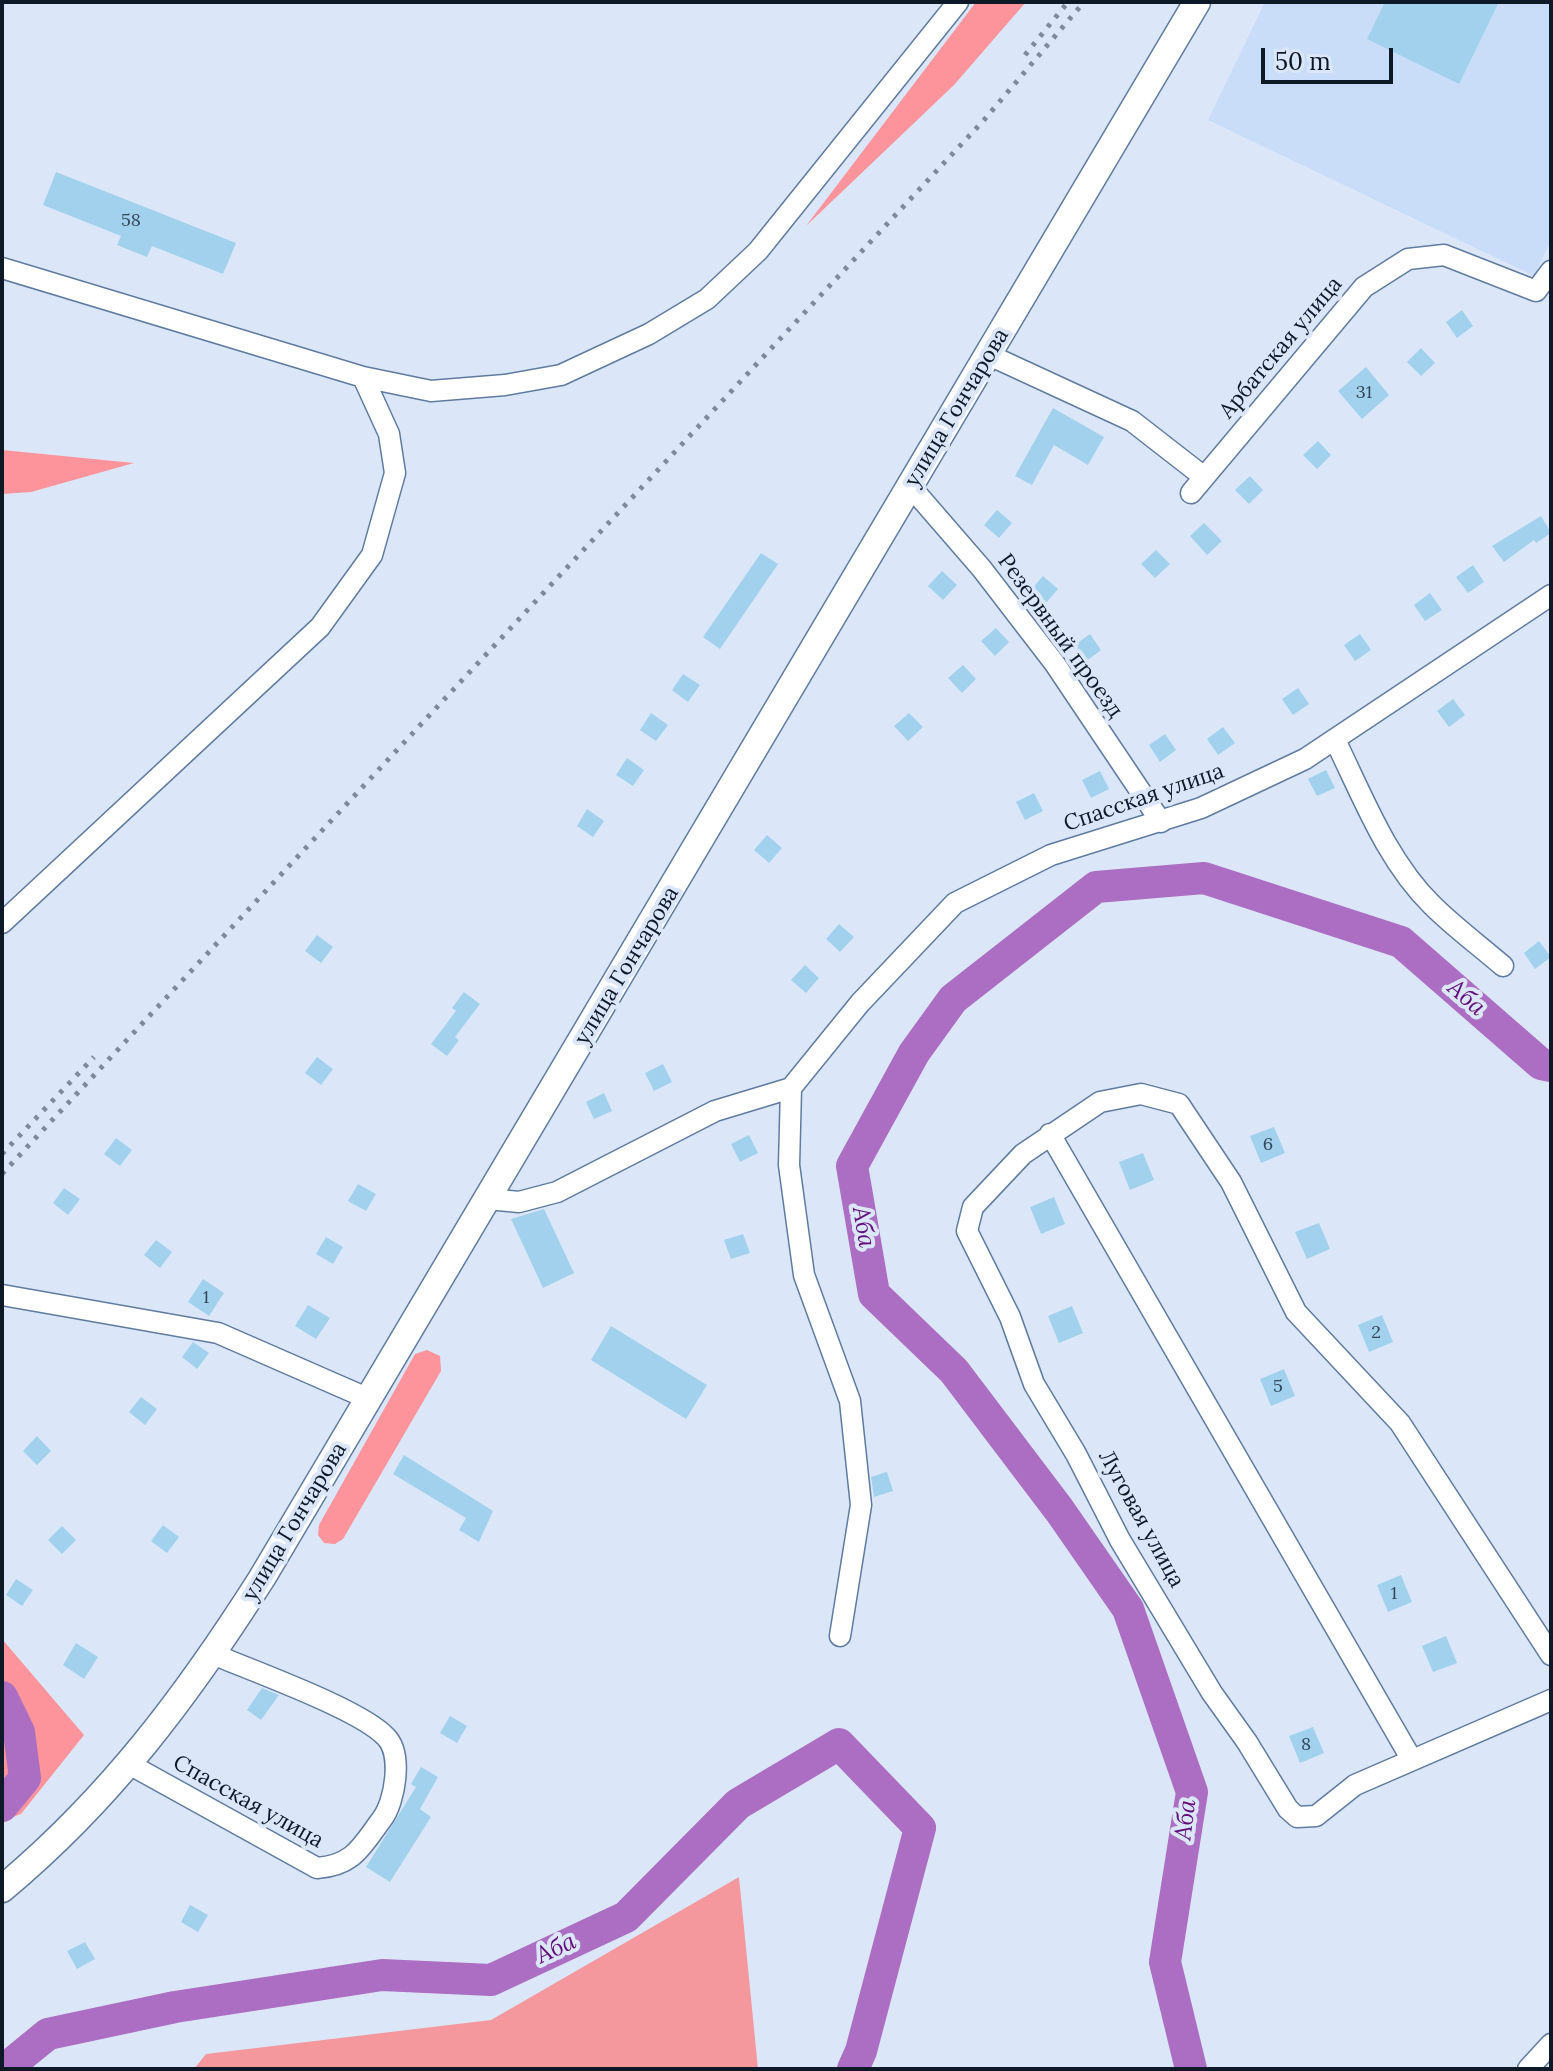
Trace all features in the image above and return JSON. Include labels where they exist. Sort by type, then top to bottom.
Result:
[{"type":"main road","name":"улица Гончарова","points":[[2,1889],[50,1849],[129,1764],[166,1721],[213,1654],[369,1399],[1197,2]]},
{"type":"street","points":[[2,268],[363,377],[431,391],[505,385],[561,375],[649,334],[695,306],[758,251],[958,2]]},
{"type":"street","name":"Арбатская улица","points":[[989,355],[1132,421],[1198,485],[1364,287],[1408,259],[1444,255],[1536,291],[1551,271]]},
{"type":"street","points":[[2,923],[320,627],[372,555],[395,473],[389,434],[363,377]]},
{"type":"street","name":"Резервный проезд","points":[[911,487],[982,569],[1055,664],[1161,822]]},
{"type":"street","name":"Спасская улица","points":[[791,1088],[860,1003],[955,903],[1051,855],[1161,822],[1214,802],[1305,759],[1551,595]]},
{"type":"street","points":[[1335,740],[1389,850],[1408,877],[1431,905],[1503,966]]},
{"type":"street","points":[[488,1199],[519,1202],[557,1192],[715,1111],[791,1088],[789,1165],[804,1275],[850,1401],[861,1505],[840,1636]]},
{"type":"street","name":"Луговая улица","points":[[1551,1655],[1400,1423],[1296,1312],[1231,1182],[1179,1104],[1141,1094],[1100,1102],[1023,1154],[984,1192],[973,1207],[967,1231],[1010,1317],[1034,1384],[1076,1454],[1120,1540],[1212,1693],[1247,1742],[1288,1809],[1297,1817],[1316,1816],[1355,1785],[1551,1700]]},
{"type":"street","points":[[1050,1134],[1412,1760]]},
{"type":"street","points":[[2,1295],[218,1333],[369,1399]]},
{"type":"street","name":"Спасская улица","points":[[129,1764],[317,1868],[340,1866],[356,1854],[388,1811],[394,1790],[393,1751],[387,1737],[342,1710],[213,1654]]},
{"type":"street","points":[[1528,2069],[1551,2044]]},
{"type":"shaded area","points":[[976,2],[1026,2],[954,85],[806,226]]},
{"type":"shaded area","points":[[1265,2],[1551,2],[1551,241],[1534,276],[1208,120]]},
{"type":"shaded area","points":[[2,450],[134,463],[31,492],[2,494]]},
{"type":"shaded area","points":[[427,1350],[440,1356],[441,1371],[343,1539],[335,1544],[324,1543],[318,1535],[319,1525],[415,1354]]},
{"type":"shaded area","points":[[2,1639],[84,1735],[21,1814],[2,1821]]},
{"type":"shaded area","points":[[739,1877],[758,2069],[194,2069],[206,2054],[491,2020]]},
{"type":"building","points":[[1385,2],[1499,2],[1459,84],[1367,39]]},
{"type":"building","points":[[56,172],[236,243],[223,274],[152,246],[147,257],[117,245],[121,236],[43,205]]},
{"type":"building","points":[[1462,310],[1473,326],[1457,338],[1446,322]]},
{"type":"building","points":[[1421,348],[1435,363],[1421,376],[1407,362]]},
{"type":"building","points":[[1366,367],[1389,395],[1362,419],[1338,391]]},
{"type":"building","points":[[1053,408],[1104,437],[1088,465],[1054,445],[1032,485],[1015,476]]},
{"type":"building","points":[[1318,441],[1331,455],[1317,469],[1303,455]]},
{"type":"building","points":[[1250,476],[1263,490],[1249,504],[1235,490]]},
{"type":"building","points":[[997,510],[1012,523],[999,538],[984,525]]},
{"type":"building","points":[[1541,516],[1551,533],[1536,543],[1534,540],[1504,562],[1492,546]]},
{"type":"building","points":[[1204,523],[1222,541],[1207,555],[1190,536]]},
{"type":"building","points":[[1156,550],[1170,564],[1155,578],[1141,564]]},
{"type":"building","points":[[761,553],[778,564],[720,649],[703,637]]},
{"type":"building","points":[[1473,565],[1484,582],[1468,593],[1456,577]]},
{"type":"building","points":[[942,571],[957,585],[943,600],[928,586]]},
{"type":"building","points":[[1043,576],[1058,589],[1045,604],[1030,591]]},
{"type":"building","points":[[1430,593],[1442,610],[1425,621],[1414,605]]},
{"type":"building","points":[[996,628],[1009,642],[995,656],[981,641]]},
{"type":"building","points":[[1090,634],[1101,650],[1085,662],[1073,646]]},
{"type":"building","points":[[1360,634],[1371,650],[1355,661],[1344,645]]},
{"type":"building","points":[[963,665],[976,679],[962,693],[948,678]]},
{"type":"building","points":[[683,674],[700,685],[688,702],[672,690]]},
{"type":"building","points":[[1298,688],[1309,704],[1293,715],[1282,699]]},
{"type":"building","points":[[1453,699],[1465,715],[1449,727],[1437,711]]},
{"type":"building","points":[[651,713],[668,725],[656,741],[640,730]]},
{"type":"building","points":[[909,713],[923,727],[908,741],[894,726]]},
{"type":"building","points":[[1223,727],[1235,743],[1218,755],[1207,739]]},
{"type":"building","points":[[1165,734],[1176,750],[1160,762],[1149,745]]},
{"type":"building","points":[[627,758],[644,770],[633,786],[616,775]]},
{"type":"building","points":[[1326,770],[1335,788],[1317,796],[1308,779]]},
{"type":"building","points":[[1100,771],[1109,789],[1091,798],[1082,780]]},
{"type":"building","points":[[1034,793],[1043,811],[1025,820],[1016,802]]},
{"type":"building","points":[[587,809],[604,821],[593,837],[577,826]]},
{"type":"building","points":[[767,835],[782,848],[769,863],[754,850]]},
{"type":"building","points":[[839,924],[854,937],[840,952],[826,939]]},
{"type":"building","points":[[317,935],[333,947],[321,963],[305,951]]},
{"type":"building","points":[[1539,941],[1551,957],[1535,969],[1524,953]]},
{"type":"building","points":[[805,965],[819,978],[806,993],[791,980]]},
{"type":"building","points":[[464,992],[480,1004],[455,1037],[459,1040],[447,1056],[431,1044],[456,1011],[452,1008]]},
{"type":"building","points":[[317,1057],[333,1069],[321,1085],[305,1073]]},
{"type":"building","points":[[663,1064],[672,1082],[654,1091],[645,1073]]},
{"type":"building","points":[[604,1093],[612,1111],[594,1119],[586,1102]]},
{"type":"building","points":[[1274,1127],[1285,1153],[1261,1163],[1250,1136]]},
{"type":"building","points":[[749,1135],[758,1153],[740,1162],[731,1144]]},
{"type":"building","points":[[116,1138],[132,1150],[120,1166],[104,1154]]},
{"type":"building","points":[[1143,1153],[1154,1180],[1130,1190],[1119,1162]]},
{"type":"building","points":[[358,1184],[376,1194],[366,1211],[348,1201]]},
{"type":"building","points":[[64,1188],[80,1199],[68,1215],[53,1203]]},
{"type":"building","points":[[1054,1197],[1065,1224],[1041,1234],[1030,1207]]},
{"type":"building","points":[[544,1209],[574,1273],[543,1288],[511,1219]]},
{"type":"building","points":[[1319,1223],[1330,1249],[1307,1259],[1295,1232]]},
{"type":"building","points":[[743,1234],[750,1253],[731,1259],[724,1240]]},
{"type":"building","points":[[326,1237],[343,1247],[333,1264],[316,1254]]},
{"type":"building","points":[[156,1240],[172,1252],[160,1268],[144,1255]]},
{"type":"building","points":[[203,1279],[224,1293],[209,1316],[188,1302]]},
{"type":"building","points":[[308,1305],[330,1318],[316,1339],[295,1326]]},
{"type":"building","points":[[1072,1306],[1083,1333],[1059,1343],[1048,1316]]},
{"type":"building","points":[[1382,1315],[1393,1342],[1369,1352],[1358,1325]]},
{"type":"building","points":[[611,1326],[707,1385],[686,1419],[591,1360]]},
{"type":"building","points":[[193,1342],[209,1353],[197,1369],[182,1357]]},
{"type":"building","points":[[1284,1369],[1295,1396],[1271,1406],[1260,1379]]},
{"type":"building","points":[[141,1397],[157,1409],[145,1425],[129,1412]]},
{"type":"building","points":[[37,1436],[51,1451],[37,1465],[23,1451]]},
{"type":"building","points":[[404,1455],[493,1511],[479,1542],[459,1530],[466,1518],[393,1474]]},
{"type":"building","points":[[887,1472],[893,1491],[874,1497],[871,1477]]},
{"type":"building","points":[[163,1525],[179,1537],[167,1553],[151,1541]]},
{"type":"building","points":[[62,1526],[76,1540],[62,1554],[48,1540]]},
{"type":"building","points":[[1401,1575],[1412,1602],[1388,1612],[1377,1585]]},
{"type":"building","points":[[16,1579],[33,1590],[22,1606],[6,1595]]},
{"type":"building","points":[[1446,1636],[1457,1663],[1433,1672],[1422,1646]]},
{"type":"building","points":[[76,1643],[98,1657],[84,1679],[63,1665]]},
{"type":"building","points":[[262,1688],[279,1695],[261,1720],[247,1710]]},
{"type":"building","points":[[450,1716],[467,1726],[457,1743],[440,1733]]},
{"type":"building","points":[[1313,1727],[1324,1753],[1300,1763],[1289,1736]]},
{"type":"building","points":[[421,1767],[438,1777],[420,1809],[431,1817],[390,1882],[366,1867],[416,1787],[411,1784]]},
{"type":"building","points":[[190,1905],[208,1915],[198,1932],[181,1922]]},
{"type":"building","points":[[85,1942],[95,1959],[77,1969],[67,1951]]},
{"type":"waterway","name":"Аба","points":[[1191,2069],[1165,1962],[1192,1792],[1128,1609],[1060,1511],[954,1371],[874,1294],[852,1166],[914,1053],[953,999],[1096,887],[1204,878],[1401,942],[1541,1064],[1551,1066]]},
{"type":"waterway","points":[[2,1697],[19,1732],[25,1778],[2,1806]]},
{"type":"waterway","name":"Аба","points":[[5,2069],[48,2034],[175,2007],[382,1975],[491,1980],[626,1917],[738,1804],[839,1744],[920,1828],[861,2051],[853,2069]]},
{"type":"railway","points":[[1025,55],[1068,2]]},
{"type":"railway","points":[[2,1174],[984,120],[1084,2]]},
{"type":"railway","points":[[2,1154],[94,1057]]}]
